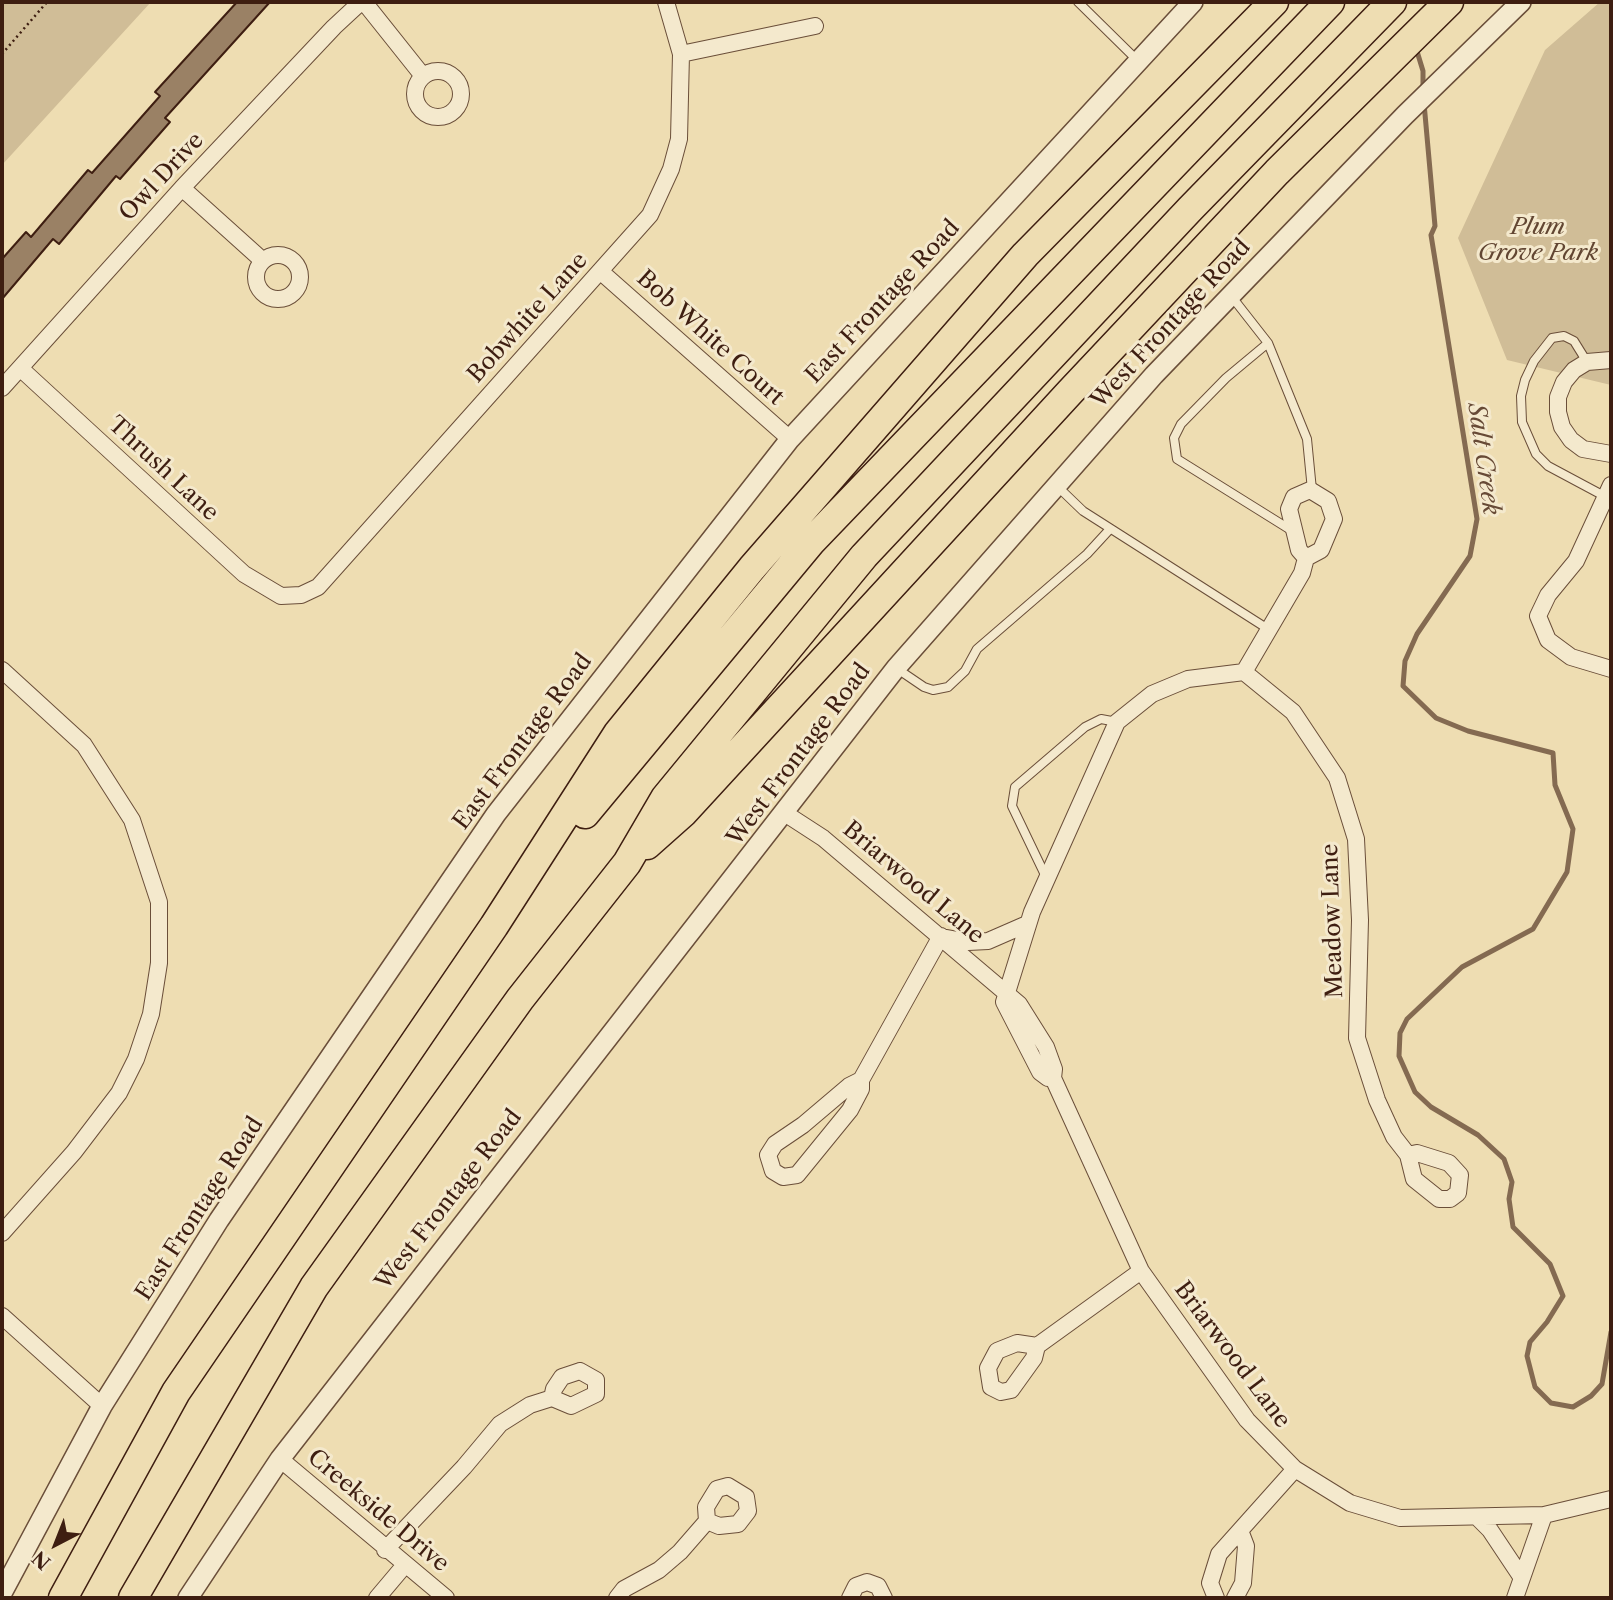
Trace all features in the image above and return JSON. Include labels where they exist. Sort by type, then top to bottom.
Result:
[{"type":"highway","points":[[63,1598],[176,1392],[494,926],[618,733],[752,568],[1025,255],[1274,2]]},
{"type":"highway","points":[[494,926],[811,542],[1330,2]]},
{"type":"highway","points":[[133,1598],[314,1287],[520,999],[627,863],[665,798],[864,556],[1190,209],[1392,2]]},
{"type":"highway","points":[[627,863],[683,813],[1239,212],[1448,2]]},
{"type":"street","points":[[363,2],[423,76]]},
{"type":"street","name":"Owl Drive","points":[[2,388],[182,188],[334,27],[363,2]]},
{"type":"street","name":"Bobwhite Lane","points":[[281,596],[301,595],[318,587],[650,215],[671,169],[679,138],[681,54],[666,2]]},
{"type":"street","name":"East Frontage Road","points":[[2,1593],[102,1406],[219,1220],[496,814],[790,439],[1193,2]]},
{"type":"street","name":"West Frontage Road","points":[[188,1598],[280,1459],[415,1282],[786,814],[896,668],[1230,295],[1405,115],[1521,2]]},
{"type":"street","points":[[681,54],[815,26]]},
{"type":"street","points":[[182,188],[262,260]]},
{"type":"street","name":"Bob White Court","points":[[600,271],[790,439]]},
{"type":"street","points":[[1611,360],[1587,362],[1574,370],[1564,382],[1558,397],[1562,427],[1571,440],[1583,449],[1611,454]]},
{"type":"street","name":"Thrush Lane","points":[[20,368],[244,574],[281,596]]},
{"type":"street","points":[[1006,994],[1027,924],[1117,722],[1152,694],[1188,679],[1244,672],[1302,573],[1306,558],[1321,550],[1333,524],[1334,513],[1328,501],[1312,490],[1302,491],[1291,501],[1289,514],[1299,550],[1306,558]]},
{"type":"street","points":[[1609,491],[1576,561],[1548,594],[1538,616],[1548,640],[1571,657],[1611,669]]},
{"type":"street","points":[[2,670],[84,745],[132,820],[159,902],[159,963],[136,1059],[119,1093],[74,1152],[2,1233]]},
{"type":"street","name":"Meadow Lane","points":[[1244,672],[1293,712],[1337,778],[1356,839],[1360,920],[1357,1038],[1377,1100],[1394,1138],[1408,1155]]},
{"type":"street","name":"Briarwood Lane","points":[[786,814],[823,838],[942,936],[1006,994],[1004,1006],[1054,1069],[1053,1078],[1141,1271],[1247,1420],[1295,1469],[1350,1503],[1400,1518],[1544,1515],[1611,1499]]},
{"type":"street","points":[[861,1080],[849,1086],[812,1118],[775,1144],[768,1155],[773,1171],[783,1177],[797,1175],[853,1105],[861,1089],[861,1080],[942,936],[979,943],[998,939],[1027,924]]},
{"type":"street","points":[[1037,1346],[1141,1271]]},
{"type":"street","points":[[2,1316],[102,1406]]},
{"type":"street","points":[[385,1550],[464,1466],[492,1430],[530,1405],[552,1398]]},
{"type":"street","name":"Creekside Drive","points":[[280,1459],[404,1566],[446,1598]]},
{"type":"street","points":[[1216,1598],[1210,1583],[1212,1569],[1224,1548],[1241,1533],[1295,1469]]},
{"type":"street","points":[[1515,1598],[1544,1515]]},
{"type":"street","points":[[1478,1517],[1490,1530],[1522,1578]]},
{"type":"street","points":[[617,1598],[624,1589],[659,1570],[707,1521]]},
{"type":"street","points":[[1235,1598],[1243,1583],[1246,1546],[1241,1533]]},
{"type":"street","points":[[377,1598],[404,1566]]},
{"type":"street","points":[[850,1598],[856,1586],[867,1582],[878,1586],[884,1598]]},
{"type":"lane","points":[[1078,2],[1138,61]]},
{"type":"lane","points":[[1230,295],[1268,343],[1307,439],[1312,490]]},
{"type":"lane","points":[[1587,362],[1574,341],[1564,336],[1552,338],[1534,361],[1525,380],[1521,396],[1522,422],[1536,454],[1548,466],[1609,491]]},
{"type":"lane","points":[[1268,343],[1226,378],[1181,424],[1174,438],[1177,459],[1294,532]]},
{"type":"lane","points":[[1057,486],[1067,499],[1110,529],[1268,629]]},
{"type":"lane","points":[[896,668],[924,687],[933,690],[948,687],[965,671],[977,649],[1087,554],[1110,529]]},
{"type":"lane","points":[[1047,879],[1012,806],[1016,787],[1084,727],[1101,719],[1117,722]]},
{"type":"lane","points":[[812,1118],[830,1135]]},
{"type":"path","points":[[2,54],[47,2]]},
{"type":"green space","points":[[2,2],[151,2],[2,165]]},
{"type":"green space","name":"Plum Grove Park","points":[[1600,2],[1611,2],[1611,385],[1507,360],[1458,238],[1545,50]]},
{"type":"building","points":[[237,2],[270,2],[165,118],[170,122],[120,179],[116,176],[59,244],[53,239],[2,299],[2,259],[26,232],[31,237],[88,170],[92,173],[160,96],[155,92]]},
{"type":"waterway","name":"Salt Creek","points":[[1416,48],[1423,71],[1423,89]]},
{"type":"waterway","name":"Salt Creek","points":[[1424,103],[1435,226],[1431,235],[1477,519],[1470,556],[1417,634],[1405,661],[1403,686],[1436,718],[1468,731],[1553,753],[1555,785],[1573,829],[1567,872],[1533,929],[1462,967],[1407,1019],[1400,1033],[1399,1056],[1415,1092],[1431,1107],[1478,1135],[1504,1159],[1512,1182],[1509,1199],[1513,1227],[1550,1264],[1563,1296],[1547,1322],[1530,1342],[1527,1356],[1535,1387],[1551,1403],[1573,1407],[1591,1396],[1602,1384],[1611,1332]]}]
